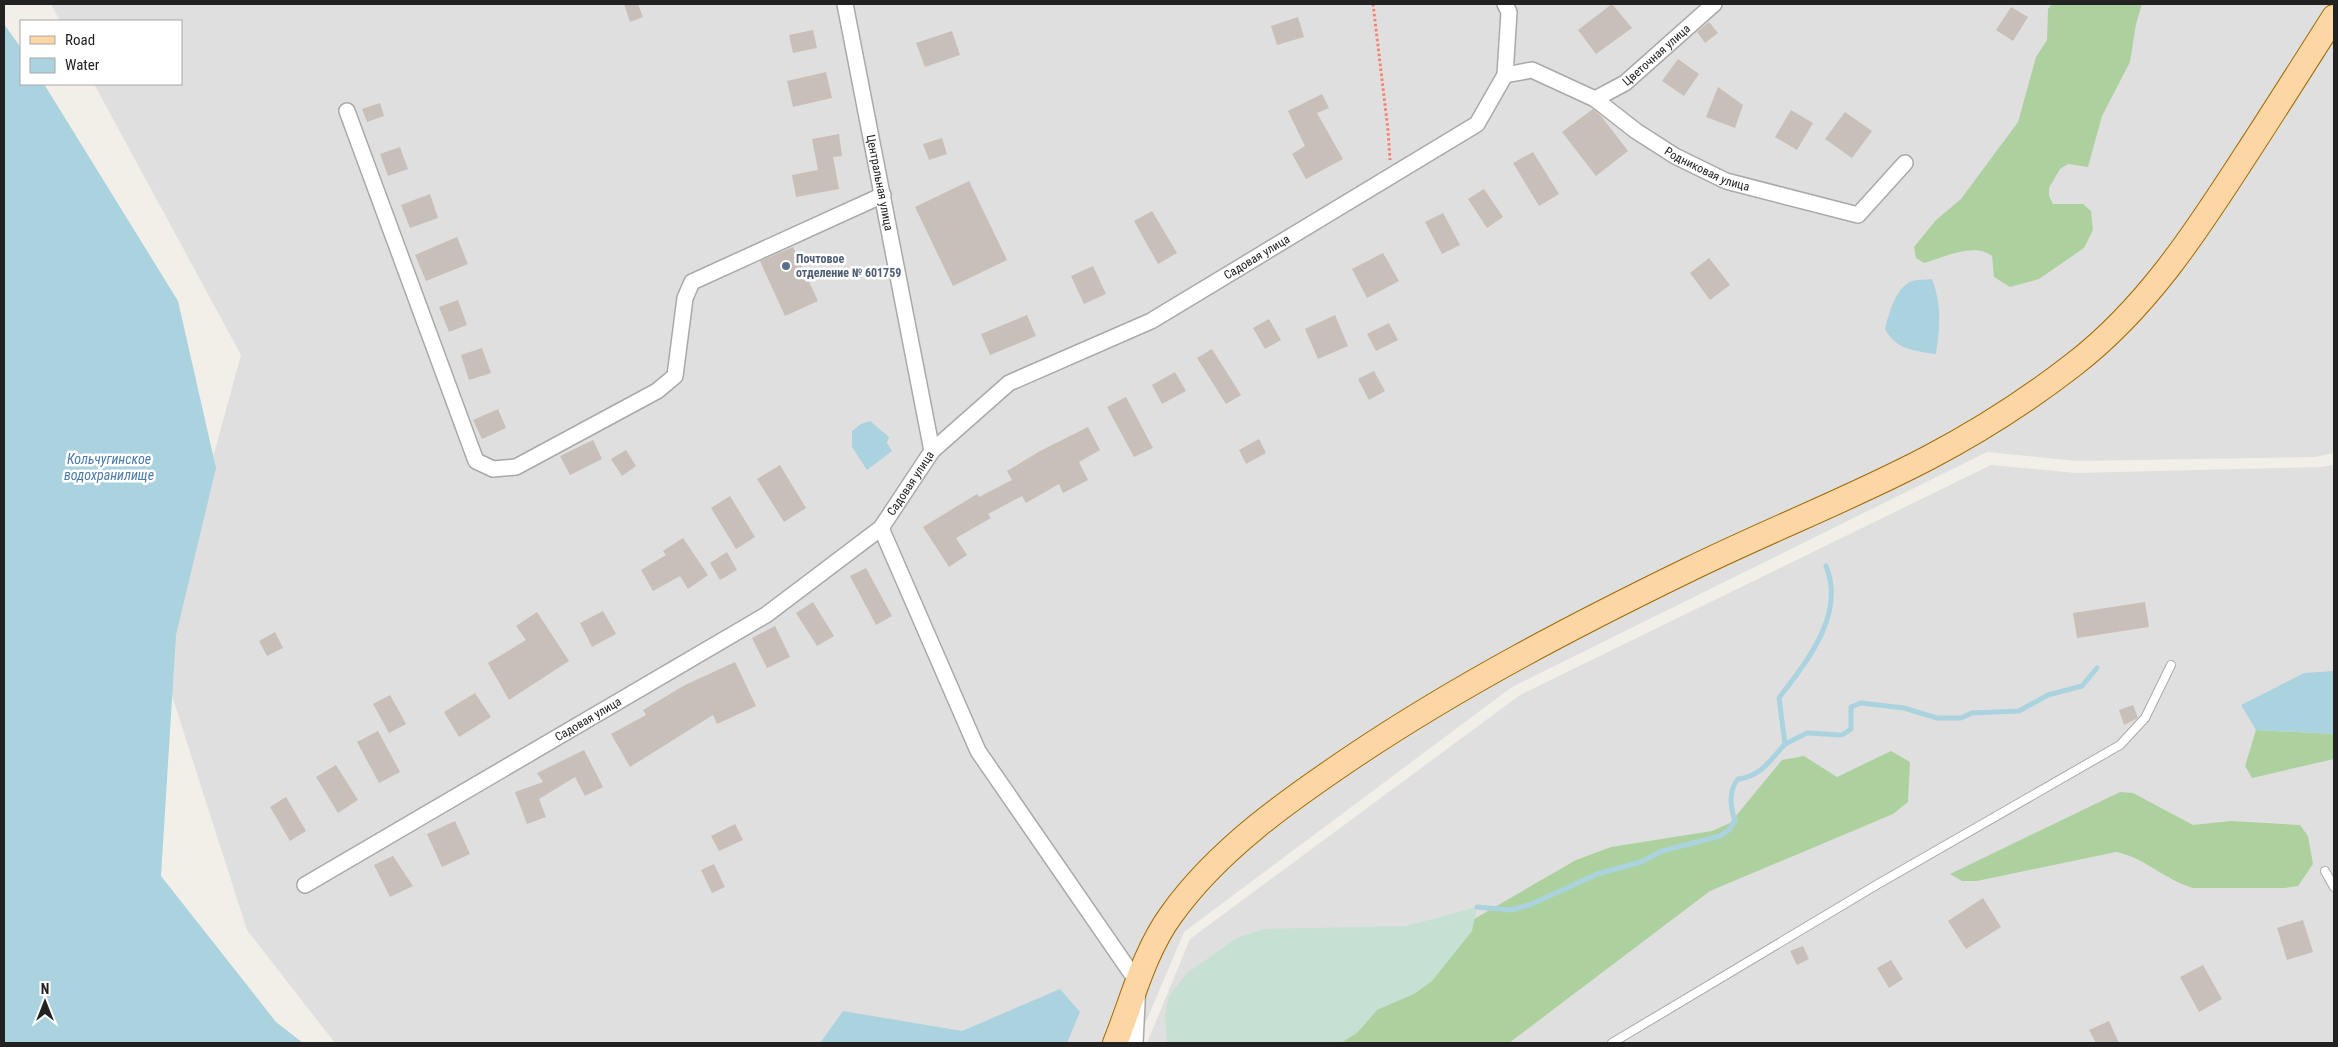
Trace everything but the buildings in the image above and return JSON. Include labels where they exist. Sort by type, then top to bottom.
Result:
[{"type":"main road","points":[[1116,1043],[1154,943],[1169,918],[1205,875],[1243,840],[1277,811],[1321,778],[1400,726],[1569,630],[1688,570],[1924,461],[2010,410],[2078,362],[2118,326],[2147,296],[2187,244],[2334,18]]},
{"type":"street","name":"Центральная улица","points":[[846,4],[932,451]]},
{"type":"street","points":[[1505,4],[1509,12],[1505,75]]},
{"type":"street","name":"Цветочная улица","points":[[1595,99],[1625,84],[1714,4]]},
{"type":"street","name":"Родниковая улица","points":[[1505,75],[1532,70],[1595,99],[1636,131],[1675,156],[1726,181],[1858,215],[1905,163]]},
{"type":"street","name":"Садовая улица","points":[[305,885],[766,615],[881,528],[932,451],[1010,383],[1151,321],[1477,124],[1505,75]]},
{"type":"street","points":[[347,110],[476,461],[493,469],[516,467],[657,390],[675,376],[685,298],[692,282],[883,195]]},
{"type":"street","points":[[881,528],[978,751],[1138,983],[1135,1043]]},
{"type":"lane","points":[[1612,1043],[1878,884],[2120,745],[2145,718],[2172,665]]},
{"type":"lane","points":[[2325,871],[2334,887]]},
{"type":"path","points":[[1373,4],[1388,130],[1390,177]]},
{"type":"shaded area","points":[[51,4],[2334,4],[2334,453],[2315,457],[2076,461],[1987,452],[1512,687],[1184,932],[1137,1043],[335,1043],[247,930],[159,655],[241,355],[95,85],[182,85],[182,20],[59,20]]},
{"type":"shaded area","points":[[1991,465],[2076,473],[2320,467],[2334,465],[2334,1043],[1147,1043],[1190,939],[1520,695]]},
{"type":"green space","points":[[2052,4],[2142,4],[2136,24],[2130,62],[2102,116],[2088,167],[2068,164],[2060,169],[2049,188],[2049,196],[2053,204],[2083,204],[2091,211],[2093,230],[2084,248],[2039,279],[2010,287],[1994,277],[1992,256],[1985,252],[1968,250],[1924,263],[1916,258],[1914,247],[1936,220],[1961,199],[2018,122],[2036,57],[2047,40],[2048,9]]},
{"type":"green space","points":[[2256,730],[2334,734],[2334,759],[2252,778],[2245,766]]},
{"type":"green space","points":[[1891,751],[1910,762],[1908,802],[1893,814],[1710,891],[1509,1043],[1328,1043],[1455,930],[1576,860],[1611,847],[1712,831],[1730,823],[1782,760],[1804,756],[1837,777]]},
{"type":"green space","points":[[2120,792],[2133,793],[2193,825],[2231,821],[2300,825],[2308,836],[2313,864],[2298,886],[2285,888],[2193,888],[2173,880],[2145,863],[2116,852],[1977,881],[1962,881],[1950,874]]},
{"type":"green space","points":[[1477,907],[1472,931],[1432,981],[1414,994],[1377,1010],[1357,1033],[1341,1043],[1167,1043],[1165,1015],[1169,996],[1187,973],[1237,938],[1264,929],[1406,926]]},
{"type":"water","name":"Кольчугинское водохранилище","points":[[4,24],[20,47],[20,85],[45,85],[178,301],[216,468],[176,635],[161,876],[276,1022],[303,1043],[4,1043]]},
{"type":"water","points":[[1932,279],[1939,307],[1936,354],[1900,345],[1889,336],[1885,329],[1894,302],[1901,289],[1912,281]]},
{"type":"water","points":[[870,421],[889,437],[887,443],[892,451],[867,470],[852,447],[852,431],[861,424]]},
{"type":"water","points":[[2334,671],[2334,734],[2256,730],[2241,705],[2304,673]]},
{"type":"water","points":[[1060,989],[1080,1012],[1067,1043],[820,1043],[843,1011],[962,1031]]},
{"type":"waterway","points":[[1477,907],[1511,910],[1532,904],[1597,874],[1641,862],[1662,851],[1720,836],[1729,830],[1735,821],[1731,794],[1738,779],[1746,778],[1759,771],[1785,744],[1779,698],[1811,653],[1827,620],[1831,602],[1831,584],[1826,566]]},
{"type":"waterway","points":[[1785,744],[1807,733],[1842,735],[1851,729],[1851,707],[1861,703],[1904,708],[1937,718],[1961,718],[1972,713],[2019,711],[2048,695],[2082,686],[2097,668]]},
{"type":"place","name":"Почтовое отделение № 601759","points":[[786,266]]}]
